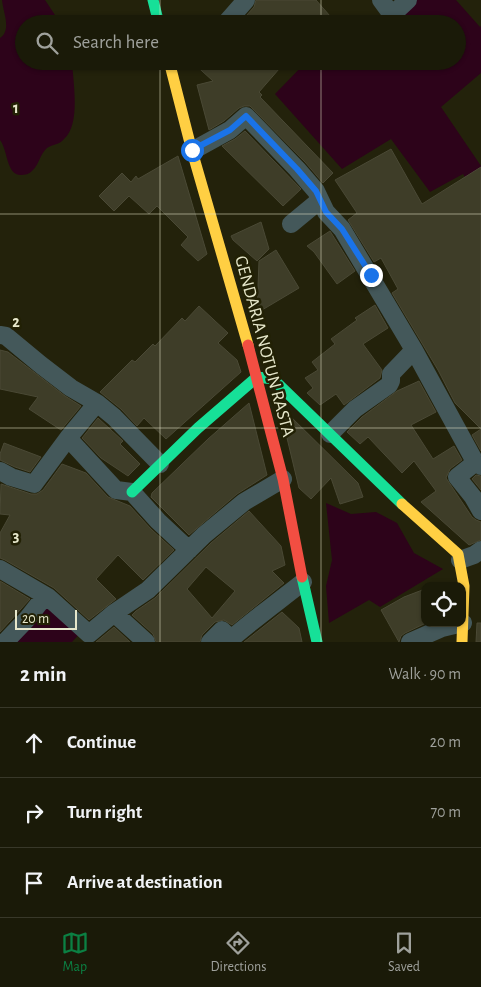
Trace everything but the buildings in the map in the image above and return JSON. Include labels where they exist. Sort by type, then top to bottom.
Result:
[{"type":"main road","points":[[153,0],[157,15]]},
{"type":"main road","name":"GENDARIA NOTUN RASTA","points":[[174,70],[192,150],[257,376],[283,479],[317,642]]},
{"type":"main road","points":[[132,492],[257,376],[273,378],[380,484],[458,554],[472,590],[466,610]]},
{"type":"main road","points":[[462,627],[462,642]]},
{"type":"street","points":[[233,15],[246,0]]},
{"type":"street","points":[[381,0],[392,15],[408,0]]},
{"type":"street","points":[[192,150],[230,130],[246,116],[316,191],[326,212],[342,229],[479,464],[457,477],[473,497],[481,511]]},
{"type":"street","points":[[291,224],[320,200]]},
{"type":"street","points":[[0,335],[6,336],[71,388],[97,403],[160,464]]},
{"type":"street","points":[[330,434],[355,409],[388,385],[391,381],[391,374],[414,350]]},
{"type":"street","points":[[0,471],[11,477],[34,484],[97,403]]},
{"type":"street","points":[[68,438],[116,490],[132,492],[158,521],[189,550]]},
{"type":"street","points":[[0,569],[45,596],[89,634],[148,590],[204,535],[244,502],[283,479]]},
{"type":"street","points":[[460,560],[474,555],[481,550]]},
{"type":"street","points":[[210,642],[222,630],[233,640],[252,620],[303,582]]},
{"type":"street","points":[[5,642],[27,619],[45,596]]},
{"type":"street","points":[[114,614],[146,642]]},
{"type":"street","points":[[410,642],[446,627]]},
{"type":"shaded area","points":[[2,0],[45,0],[55,15],[15,15],[15,70],[73,70],[75,102],[73,123],[69,132],[60,142],[47,148],[34,169],[24,175],[16,174],[10,167],[0,140],[0,38],[6,30]]},
{"type":"shaded area","points":[[415,0],[456,0],[481,26],[481,73],[441,107],[481,166],[481,203],[463,174],[430,192],[391,139],[342,169],[275,94],[298,70],[466,70],[466,15],[399,15]]},
{"type":"shaded area","points":[[326,503],[351,514],[376,512],[397,523],[414,553],[443,569],[380,607],[369,600],[329,623],[326,586],[332,560]]},
{"type":"shaded area","points":[[48,601],[82,631],[72,642],[15,642]]},
{"type":"traffic: fast","points":[[153,0],[157,15]]},
{"type":"traffic: fast","points":[[132,492],[198,428],[257,377],[273,379],[402,504]]},
{"type":"traffic: fast","points":[[302,577],[317,642]]},
{"type":"traffic: slow","points":[[171,70],[192,151],[248,345]]},
{"type":"traffic: slow","points":[[402,504],[458,554],[464,586],[462,642]]},
{"type":"traffic: jam","points":[[248,345],[283,479],[302,577]]},
{"type":"route","points":[[192,150],[230,130],[246,116],[316,191],[326,212],[342,229],[371,275]]}]
